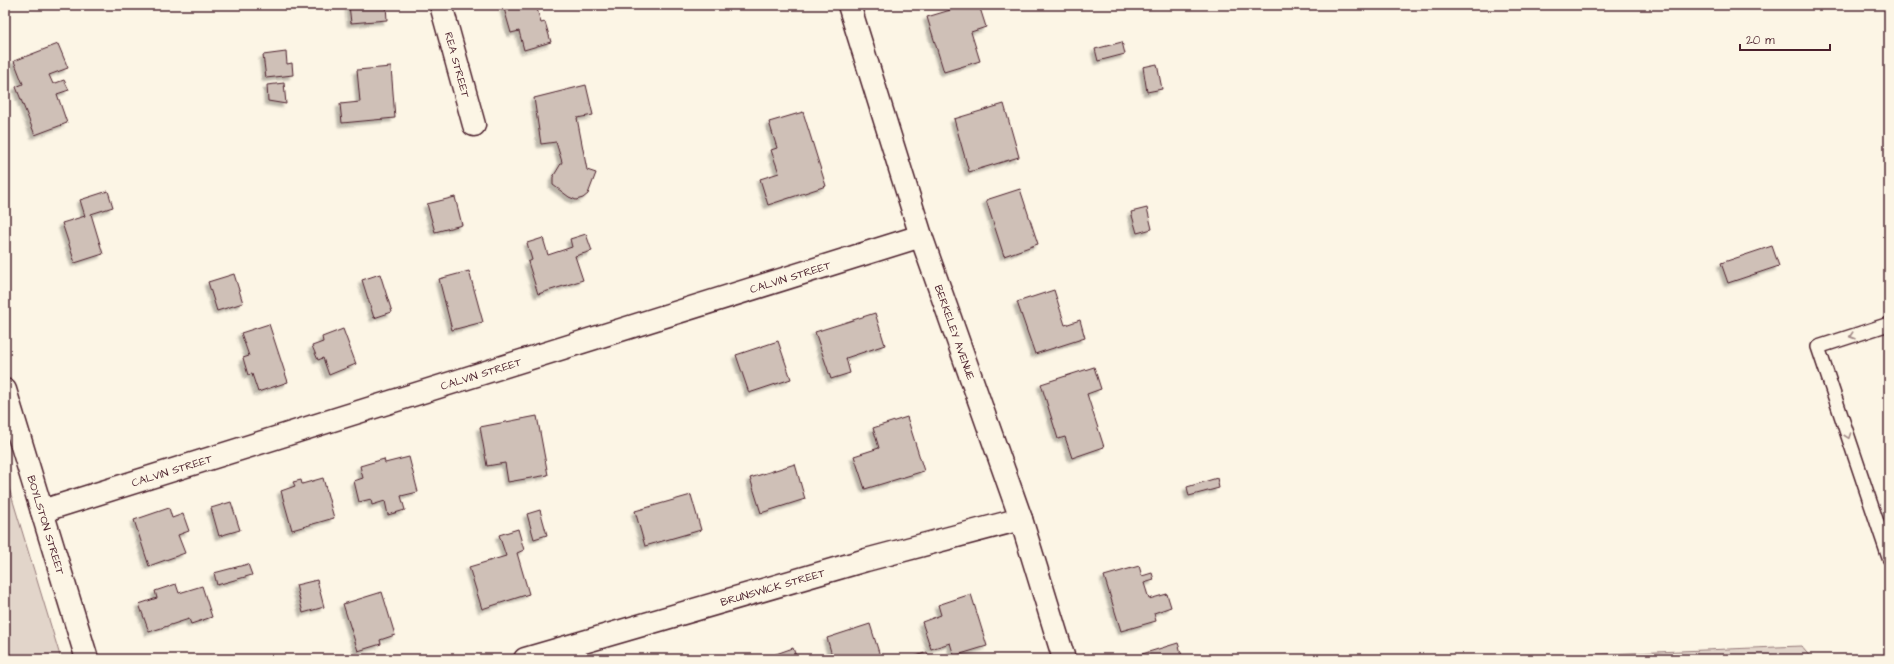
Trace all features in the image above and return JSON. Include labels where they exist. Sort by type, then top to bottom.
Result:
[{"type":"street","name":"REA STREET","points":[[441,5],[474,125]]},
{"type":"street","name":"BERKELEY AVENUE","points":[[849,5],[921,236],[1021,519],[1064,659]]},
{"type":"street","name":"CALVIN STREET","points":[[42,511],[921,236]]},
{"type":"street","name":"BOYLSTON STREET","points":[[5,390],[87,659]]},
{"type":"street","name":"BRUNSWICK STREET","points":[[525,659],[866,560],[1021,519]]},
{"type":"lane","points":[[1889,324],[1818,347],[1889,558]]},
{"type":"shaded area","points":[[5,475],[61,659],[5,659]]},
{"type":"shaded area","points":[[1801,646],[1812,659],[1488,659]]},
{"type":"building","points":[[349,5],[386,5],[387,20],[351,23]]},
{"type":"building","points":[[503,5],[536,5],[541,23],[545,22],[551,42],[524,50],[519,31],[511,33]]},
{"type":"building","points":[[967,5],[979,5],[986,27],[971,32],[980,61],[944,72],[927,17]]},
{"type":"building","points":[[1122,42],[1125,54],[1098,61],[1095,49]]},
{"type":"building","points":[[58,44],[68,68],[49,75],[53,84],[64,80],[69,90],[57,94],[67,123],[35,135],[16,87],[23,84],[14,61]]},
{"type":"building","points":[[286,52],[287,64],[292,63],[293,75],[266,78],[263,55]]},
{"type":"building","points":[[1157,64],[1162,89],[1147,92],[1143,67]]},
{"type":"building","points":[[391,67],[395,118],[342,123],[340,104],[360,102],[357,70]]},
{"type":"building","points":[[284,83],[286,104],[268,101],[267,85]]},
{"type":"building","points":[[586,85],[593,115],[577,118],[587,170],[596,173],[588,194],[583,198],[576,200],[569,197],[553,185],[553,177],[562,162],[556,142],[541,144],[534,98]]},
{"type":"building","points":[[1004,104],[1019,157],[969,172],[954,119]]},
{"type":"building","points":[[803,112],[826,186],[768,205],[760,179],[779,173],[771,150],[777,148],[769,122]]},
{"type":"building","points":[[1020,189],[1038,244],[1004,256],[986,200]]},
{"type":"building","points":[[108,191],[113,207],[91,214],[103,254],[75,263],[62,223],[85,216],[80,200]]},
{"type":"building","points":[[455,197],[462,225],[435,232],[427,204]]},
{"type":"building","points":[[1147,208],[1152,229],[1137,233],[1131,212]]},
{"type":"building","points":[[586,234],[592,251],[575,256],[583,280],[538,294],[528,262],[532,260],[527,243],[543,238],[548,255],[572,247],[570,239]]},
{"type":"building","points":[[1772,246],[1779,266],[1728,283],[1721,263]]},
{"type":"building","points":[[469,271],[483,322],[452,330],[439,279]]},
{"type":"building","points":[[234,274],[243,303],[217,311],[208,282]]},
{"type":"building","points":[[380,274],[392,312],[374,318],[362,280]]},
{"type":"building","points":[[1054,290],[1065,325],[1080,320],[1085,338],[1035,354],[1017,302]]},
{"type":"building","points":[[875,313],[885,345],[846,358],[850,373],[831,379],[815,332]]},
{"type":"building","points":[[269,324],[288,382],[258,392],[252,374],[248,375],[243,358],[249,356],[241,333]]},
{"type":"building","points":[[343,329],[356,364],[329,375],[323,358],[318,360],[312,346],[323,342],[322,337]]},
{"type":"building","points":[[778,341],[791,379],[749,393],[736,355]]},
{"type":"building","points":[[1094,367],[1101,389],[1087,394],[1104,447],[1072,458],[1065,437],[1058,439],[1041,384]]},
{"type":"building","points":[[537,416],[548,475],[508,482],[505,463],[487,466],[480,427]]},
{"type":"building","points":[[907,417],[924,471],[865,489],[854,456],[879,448],[873,428]]},
{"type":"building","points":[[409,457],[418,492],[401,496],[405,510],[388,515],[385,501],[372,505],[371,499],[359,502],[354,481],[363,478],[360,466],[384,459],[385,463]]},
{"type":"building","points":[[795,464],[805,499],[761,513],[750,478]]},
{"type":"building","points":[[323,478],[334,518],[292,530],[281,491],[295,486],[293,482],[301,480],[302,484]]},
{"type":"building","points":[[1217,478],[1219,488],[1189,496],[1187,487]]},
{"type":"building","points":[[691,495],[701,530],[645,546],[635,511]]},
{"type":"building","points":[[231,502],[240,530],[219,536],[211,508]]},
{"type":"building","points":[[169,508],[172,518],[183,514],[189,531],[178,535],[185,553],[149,566],[134,520]]},
{"type":"building","points":[[540,510],[547,535],[534,539],[527,514]]},
{"type":"building","points":[[518,529],[524,550],[517,553],[529,594],[482,609],[469,567],[506,556],[499,535]]},
{"type":"building","points":[[248,564],[252,575],[217,585],[214,573]]},
{"type":"building","points":[[1139,566],[1142,576],[1152,573],[1154,580],[1144,583],[1149,599],[1167,594],[1171,607],[1154,613],[1156,621],[1121,631],[1104,576]]},
{"type":"building","points":[[317,580],[324,607],[303,613],[296,585]]},
{"type":"building","points":[[176,584],[179,593],[202,586],[212,617],[191,624],[189,619],[149,632],[139,604],[157,598],[155,591]]},
{"type":"building","points":[[382,592],[395,635],[380,640],[381,644],[358,651],[343,604]]},
{"type":"building","points":[[971,594],[987,646],[954,656],[950,643],[931,649],[922,622],[941,615],[938,605]]},
{"type":"building","points":[[870,624],[881,659],[833,659],[827,638]]},
{"type":"building","points":[[1178,643],[1183,659],[1129,659],[1129,658]]},
{"type":"building","points":[[793,648],[797,659],[762,659]]},
{"type":"building","points":[[927,652],[930,659],[911,659],[911,658]]}]
